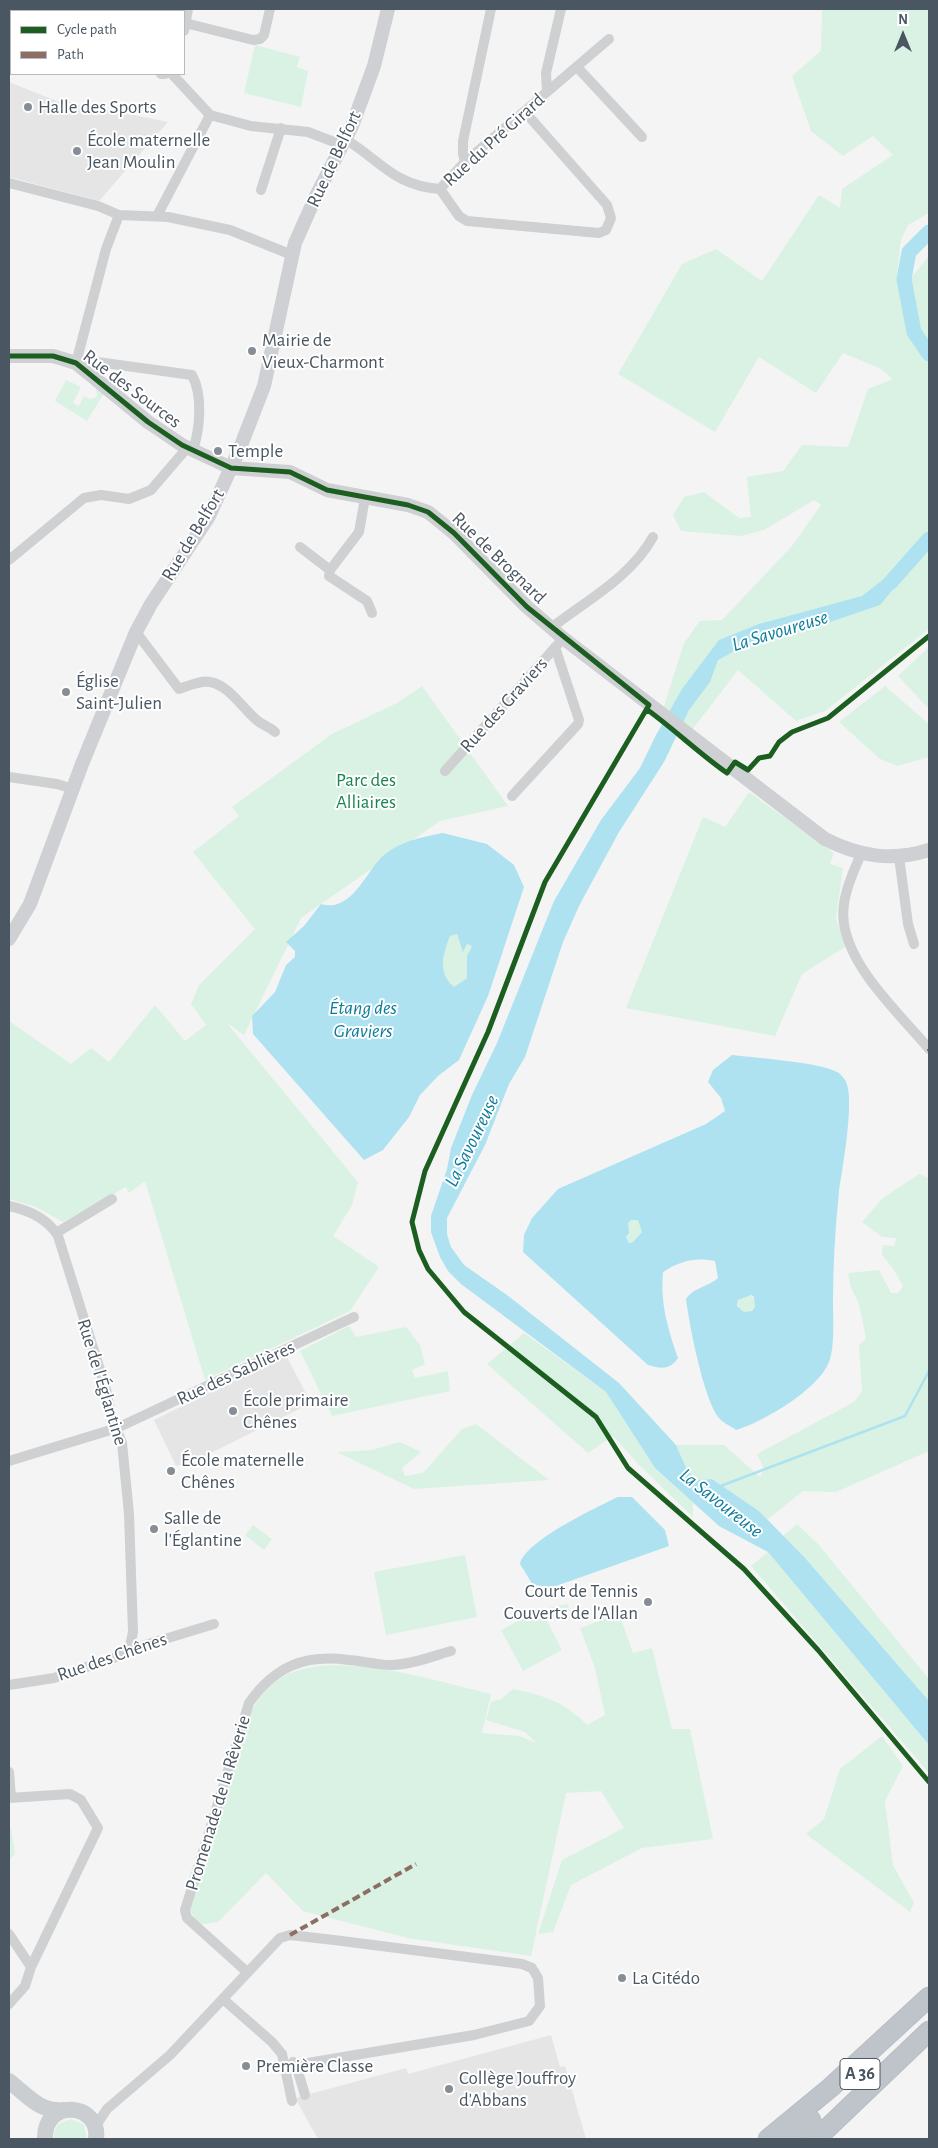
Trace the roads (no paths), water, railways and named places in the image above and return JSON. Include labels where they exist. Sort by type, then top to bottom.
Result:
[{"type":"highway","points":[[768,2139],[830,2088],[929,1997]]},
{"type":"highway","name":"A 36","points":[[789,2139],[854,2080],[929,2006]]},
{"type":"highway","name":"A 36","points":[[816,2139],[929,2031]]},
{"type":"main road","points":[[9,2081],[43,2109],[79,2111],[92,2127]]},
{"type":"main road","points":[[9,2092],[38,2117],[45,2135]]},
{"type":"main road","points":[[45,2135],[51,2118],[64,2110]]},
{"type":"street","points":[[188,9],[185,27],[253,40],[260,39],[264,35],[270,9]]},
{"type":"street","name":"Rue de Belfort","points":[[9,939],[30,904],[73,789],[136,632],[208,518],[231,468],[264,386],[292,255],[316,196],[343,142],[374,66],[388,9]]},
{"type":"street","points":[[465,162],[463,141],[491,9]]},
{"type":"street","points":[[547,92],[546,73],[561,9]]},
{"type":"street","name":"Rue du Pré Girard","points":[[210,115],[251,126],[308,132],[343,142],[364,150],[384,169],[404,181],[426,188],[440,189],[465,162],[609,39]]},
{"type":"street","points":[[577,67],[642,138]]},
{"type":"street","points":[[158,216],[210,115],[173,75]]},
{"type":"street","points":[[440,189],[459,216],[467,221],[599,233],[606,230],[611,218],[607,205],[525,112]]},
{"type":"street","points":[[261,190],[282,128]]},
{"type":"street","points":[[9,183],[98,206],[119,215],[158,216],[230,230],[292,255]]},
{"type":"street","points":[[9,560],[84,498],[101,495],[129,499],[136,498],[151,490],[170,467],[190,449],[198,420],[197,392],[192,375],[90,361],[78,364],[106,249],[119,215]]},
{"type":"street","name":"Rue des Sources","points":[[9,356],[52,356],[78,364],[148,422],[190,449],[231,468]]},
{"type":"street","name":"Rue de Brognard","points":[[231,468],[290,472],[327,490],[408,505],[428,512],[454,533],[527,607],[551,628],[559,643],[662,715],[825,839],[861,854],[878,857],[899,857],[929,850]]},
{"type":"street","points":[[365,498],[359,532],[330,570],[329,576],[367,601],[372,613]]},
{"type":"street","points":[[551,628],[622,575],[641,555],[653,537]]},
{"type":"street","points":[[300,547],[330,570]]},
{"type":"street","points":[[136,632],[179,689],[208,681],[216,683],[231,694],[259,721],[275,732]]},
{"type":"street","points":[[512,796],[578,724],[579,720],[559,643]]},
{"type":"street","name":"Rue des Graviers","points":[[445,771],[559,643]]},
{"type":"street","points":[[9,777],[57,784],[73,789]]},
{"type":"street","points":[[861,854],[846,898],[844,924],[846,932],[860,964],[875,987],[910,1024],[929,1049]]},
{"type":"street","points":[[899,857],[908,924],[914,944]]},
{"type":"street","points":[[9,1206],[34,1214],[47,1223],[57,1235],[112,1199]]},
{"type":"street","name":"Rue de l'Églantine","points":[[57,1235],[106,1390],[111,1416],[118,1428],[124,1451],[129,1514],[133,1632],[129,1650]]},
{"type":"street","name":"Rue des Sablières","points":[[118,1428],[354,1317]]},
{"type":"street","points":[[9,1461],[118,1428]]},
{"type":"street","name":"Rue des Chênes","points":[[9,1685],[54,1678],[125,1654],[129,1650],[214,1624]]},
{"type":"street","name":"Promenade de la Rêverie","points":[[247,1972],[185,1914],[244,1713],[256,1692],[289,1666],[311,1658],[329,1658],[394,1665],[451,1651]]},
{"type":"street","points":[[9,1772],[10,1797],[70,1794],[76,1796],[98,1828],[31,1967],[26,1986],[9,2004]]},
{"type":"street","points":[[9,1934],[31,1967]]},
{"type":"street","points":[[92,2127],[107,2109],[170,2055],[280,1938],[290,1936],[522,1964],[532,1968],[538,1978],[540,2006],[530,2021],[474,2036],[296,2065]]},
{"type":"street","points":[[223,2000],[296,2065],[305,2095]]},
{"type":"street","points":[[282,2054],[292,2101]]},
{"type":"water","name":"La Savoureuse","points":[[903,564],[906,574],[880,605],[830,622],[751,642],[718,660],[710,682],[689,710],[664,762],[619,832],[579,906],[563,942],[525,1057],[509,1084],[485,1145],[447,1218],[447,1234],[451,1247],[464,1265],[507,1295],[619,1383],[676,1445],[688,1472],[698,1480],[712,1479],[759,1511],[806,1559],[929,1701],[929,1745],[768,1552],[719,1526],[655,1468],[606,1392],[461,1284],[448,1271],[440,1257],[431,1232],[431,1216],[447,1169],[451,1148],[472,1095],[497,1043],[554,901],[601,820],[640,768],[682,689],[719,640],[759,624],[862,596]]},
{"type":"water","name":"Étang des Graviers","points":[[443,833],[487,844],[514,865],[524,887],[488,996],[459,1060],[438,1076],[420,1095],[409,1117],[383,1150],[364,1160],[253,1034],[252,1016],[275,992],[286,965],[295,957],[295,951],[286,942],[304,926],[321,904],[332,905],[341,903],[350,897],[377,862],[397,846],[412,840]],"holes":[[[457,934],[463,952],[467,944],[472,946],[467,956],[467,978],[454,987],[443,969],[445,950],[450,936]]]},
{"type":"water","points":[[732,1055],[816,1066],[841,1075],[848,1089],[849,1101],[849,1117],[836,1220],[833,1275],[833,1341],[829,1362],[823,1373],[802,1394],[760,1420],[736,1430],[720,1419],[708,1396],[694,1343],[686,1299],[697,1289],[718,1278],[715,1261],[701,1259],[688,1261],[675,1265],[663,1272],[662,1283],[666,1316],[678,1358],[672,1365],[661,1368],[648,1365],[523,1252],[524,1235],[532,1218],[558,1189],[706,1124],[725,1111],[721,1098],[708,1082],[713,1070]],"holes":[[[631,1220],[638,1220],[642,1232],[633,1242],[629,1243],[626,1237],[629,1233],[628,1223]],[[751,1295],[754,1297],[755,1307],[752,1311],[744,1312],[737,1306],[738,1300]]]},
{"type":"water","points":[[618,1497],[632,1497],[665,1530],[669,1546],[553,1587],[533,1585],[520,1564],[534,1545],[562,1526]]},
{"type":"waterway","name":"La Savoureuse","points":[[929,232],[909,252],[904,279],[914,332],[929,354]]},
{"type":"waterway","name":"La Savoureuse","points":[[890,583],[929,539]]},
{"type":"waterway","points":[[718,1487],[905,1416],[929,1371]]},
{"type":"place","name":"Halle des Sports","points":[[28,107]]},
{"type":"place","name":"École maternelle Jean Moulin","points":[[77,151]]},
{"type":"place","name":"Mairie de Vieux-Charmont","points":[[252,351]]},
{"type":"place","name":"Temple","points":[[218,451]]},
{"type":"place","name":"Église Saint-Julien","points":[[66,692]]},
{"type":"place","name":"École primaire Chênes","points":[[233,1411]]},
{"type":"place","name":"École maternelle Chênes","points":[[171,1471]]},
{"type":"place","name":"Salle de l'Églantine","points":[[154,1529]]},
{"type":"place","name":"Court de Tennis Couverts de l'Allan","points":[[648,1602]]},
{"type":"place","name":"La Citédo","points":[[622,1978]]},
{"type":"place","name":"Première Classe","points":[[246,2066]]},
{"type":"place","name":"Collège Jouffroy d'Abbans","points":[[449,2089]]},
{"type":"park label","name":"Parc des Alliaires","points":[[366,791]]}]
